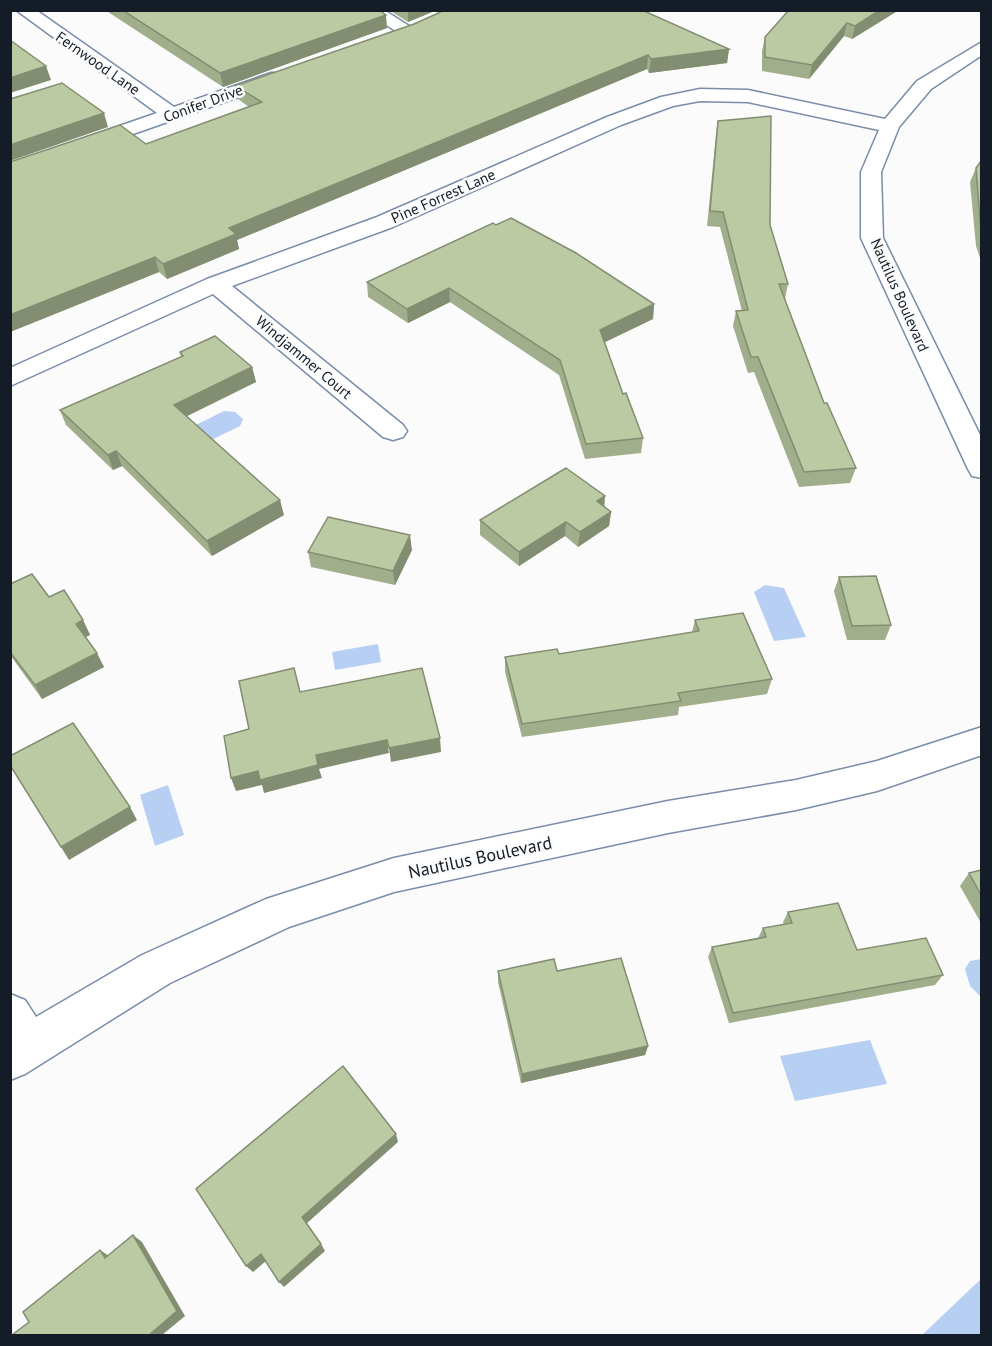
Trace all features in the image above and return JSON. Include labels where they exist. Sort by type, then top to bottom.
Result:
[{"type":"street","name":"Fernwood Lane","points":[[24,10],[172,115]]},
{"type":"street","points":[[371,10],[408,31]]},
{"type":"street","points":[[388,38],[430,23]]},
{"type":"street","name":"Nautilus Boulevard","points":[[981,47],[924,85],[890,126],[871,172],[872,238],[981,469]]},
{"type":"street","name":"Conifer Drive","points":[[10,171],[294,71]]},
{"type":"street","name":"Pine Forrest Lane","points":[[10,378],[215,284],[385,222],[614,121],[668,102],[700,95],[748,96],[890,126]]},
{"type":"street","name":"Windjammer Court","points":[[215,284],[393,431]]},
{"type":"street","name":"Nautilus Boulevard","points":[[17,1039],[156,969],[280,912],[371,883],[668,817],[796,795],[877,776],[981,741]]},
{"type":"water","points":[[224,411],[235,412],[243,419],[240,426],[199,446],[186,430]]},
{"type":"water","points":[[765,585],[784,588],[806,637],[774,641],[754,592]]},
{"type":"water","points":[[378,644],[381,662],[335,670],[332,652]]},
{"type":"water","points":[[168,785],[184,835],[155,846],[140,795]]},
{"type":"water","points":[[982,959],[981,997],[970,986],[965,969],[970,961]]},
{"type":"water","points":[[870,1040],[887,1084],[795,1101],[780,1056]]},
{"type":"water","points":[[981,1279],[981,1335],[922,1335]]},
{"type":"building","points":[[122,10],[379,10],[386,15],[220,73]]},
{"type":"building","points":[[445,10],[642,10],[729,49],[651,59],[648,55],[229,228],[236,234],[163,264],[155,257],[10,315],[10,162],[120,125],[146,144],[262,102],[235,86],[414,24]]},
{"type":"building","points":[[789,10],[880,10],[855,26],[847,23],[812,65],[765,57],[765,37]]},
{"type":"building","points":[[10,40],[46,66],[10,78]]},
{"type":"building","points":[[62,83],[104,113],[10,145],[10,99]]},
{"type":"building","points":[[771,116],[770,225],[788,284],[779,284],[824,403],[827,403],[856,468],[804,472],[758,357],[751,357],[736,311],[748,310],[723,212],[710,211],[718,121]]},
{"type":"building","points":[[981,161],[981,232],[976,168]]},
{"type":"building","points":[[511,218],[576,253],[654,304],[600,330],[623,394],[626,393],[643,438],[586,444],[560,360],[449,288],[407,309],[367,282],[493,223],[496,225]]},
{"type":"building","points":[[215,336],[252,367],[174,405],[280,500],[207,541],[116,451],[108,455],[60,410],[183,356],[180,352]]},
{"type":"building","points":[[566,468],[605,496],[597,501],[611,512],[580,532],[566,522],[519,552],[480,520]]},
{"type":"building","points":[[328,517],[410,535],[393,571],[308,552]]},
{"type":"building","points":[[32,574],[49,597],[64,590],[83,620],[76,624],[97,653],[35,685],[10,652],[10,584]]},
{"type":"building","points":[[876,576],[891,625],[852,626],[839,577]]},
{"type":"building","points":[[743,613],[772,679],[678,693],[681,701],[522,724],[505,657],[557,649],[559,654],[699,631],[695,620]]},
{"type":"building","points":[[294,668],[300,692],[422,668],[440,738],[389,748],[387,740],[316,755],[318,765],[260,780],[258,771],[231,778],[224,736],[249,729],[239,681]]},
{"type":"building","points":[[73,723],[130,807],[61,847],[10,765],[10,756]]},
{"type":"building","points":[[981,870],[981,895],[969,873]]},
{"type":"building","points":[[838,903],[857,950],[926,938],[943,975],[733,1013],[712,947],[766,937],[763,928],[792,923],[788,912]]},
{"type":"building","points":[[621,958],[648,1046],[522,1074],[498,971],[554,959],[557,971]]},
{"type":"building","points":[[343,1066],[396,1134],[302,1217],[321,1244],[279,1282],[261,1254],[246,1266],[196,1189]]},
{"type":"building","points":[[133,1235],[177,1311],[149,1335],[12,1335],[29,1322],[23,1312],[100,1250],[105,1258]]}]
